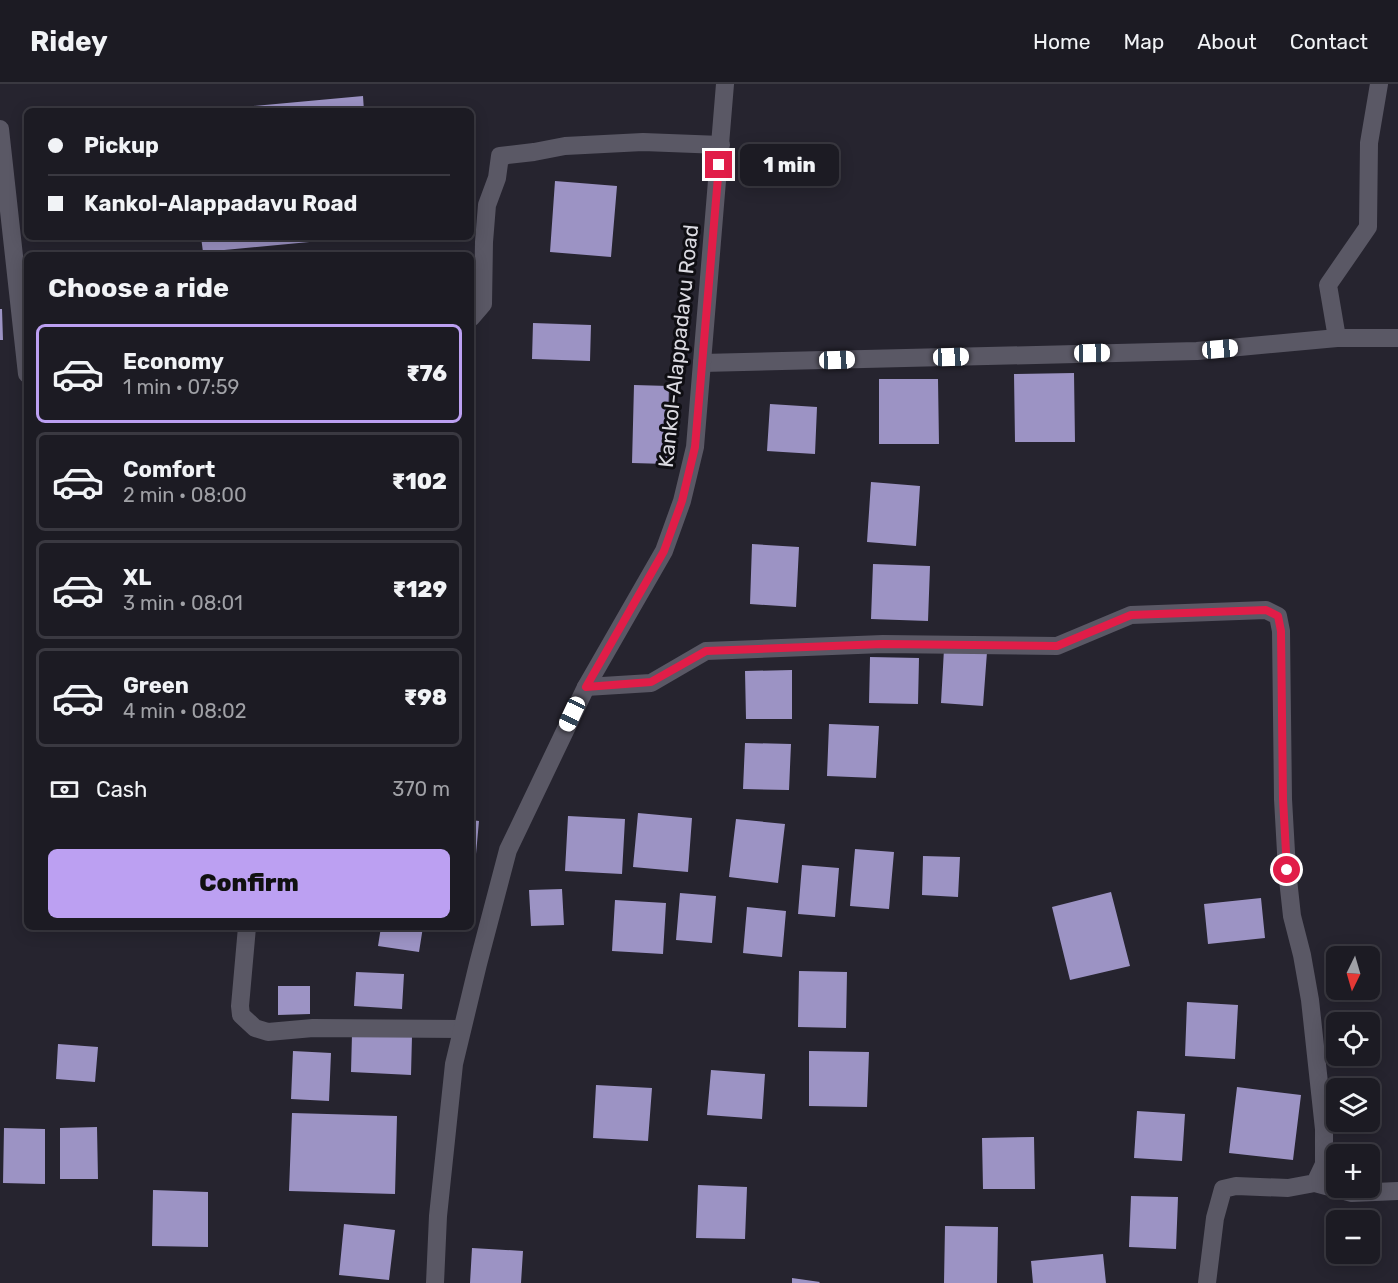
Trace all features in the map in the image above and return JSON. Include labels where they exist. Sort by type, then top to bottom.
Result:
[{"type":"street","name":"Kankol-Alappadavu Road","points":[[435,1283],[438,1216],[454,1064],[508,850],[586,687],[664,551],[682,501],[695,447],[725,84]]},
{"type":"street","points":[[1337,338],[1328,285],[1368,227],[1370,143],[1379,84]]},
{"type":"street","points":[[0,129],[24,347]]},
{"type":"street","points":[[474,314],[483,304],[487,205],[497,178],[500,156],[565,146],[643,142],[721,145]]},
{"type":"street","points":[[702,363],[1197,351],[1337,338],[1398,338]]},
{"type":"street","points":[[586,687],[651,682],[706,651],[883,644],[1057,646],[1131,615],[1266,610],[1278,616],[1281,631],[1283,799],[1287,870],[1292,916],[1310,1000],[1324,1129],[1324,1164],[1315,1183]]},
{"type":"street","points":[[247,930],[240,1006],[241,1015],[255,1028],[268,1032],[313,1028],[462,1029]]},
{"type":"street","points":[[1207,1283],[1215,1218],[1223,1189],[1236,1186],[1288,1188],[1315,1183],[1352,1193],[1398,1191]]},
{"type":"building","points":[[363,96],[364,108],[232,108]]},
{"type":"building","points":[[555,181],[617,186],[611,257],[550,252]]},
{"type":"building","points":[[201,240],[330,240],[203,252]]},
{"type":"building","points":[[0,309],[2,309],[3,340],[0,340]]},
{"type":"building","points":[[533,323],[591,325],[590,361],[532,359]]},
{"type":"building","points":[[1074,373],[1075,442],[1015,442],[1014,374]]},
{"type":"building","points":[[879,379],[938,379],[939,444],[879,444]]},
{"type":"building","points":[[634,385],[669,386],[667,464],[632,463]]},
{"type":"building","points":[[770,404],[817,407],[815,454],[767,451]]},
{"type":"building","points":[[871,482],[920,486],[916,546],[867,542]]},
{"type":"building","points":[[752,544],[799,547],[796,607],[750,604]]},
{"type":"building","points":[[873,564],[930,566],[928,621],[871,619]]},
{"type":"building","points":[[944,649],[987,652],[983,706],[941,703]]},
{"type":"building","points":[[870,657],[919,658],[918,704],[869,703]]},
{"type":"building","points":[[792,670],[792,719],[746,719],[745,671]]},
{"type":"building","points":[[829,724],[879,726],[876,778],[827,776]]},
{"type":"building","points":[[745,743],[791,744],[789,790],[743,789]]},
{"type":"building","points":[[638,813],[692,818],[688,872],[633,867]]},
{"type":"building","points":[[568,816],[625,819],[622,874],[565,871]]},
{"type":"building","points":[[736,819],[785,824],[778,883],[729,877]]},
{"type":"building","points":[[474,820],[479,821],[474,876]]},
{"type":"building","points":[[855,849],[894,852],[889,909],[850,906]]},
{"type":"building","points":[[923,856],[960,857],[958,897],[922,895]]},
{"type":"building","points":[[802,865],[839,868],[835,917],[798,914]]},
{"type":"building","points":[[562,889],[564,925],[531,926],[529,890]]},
{"type":"building","points":[[1111,892],[1130,966],[1070,980],[1052,907]]},
{"type":"building","points":[[680,893],[716,896],[712,943],[676,940]]},
{"type":"building","points":[[1261,898],[1265,938],[1208,944],[1204,904]]},
{"type":"building","points":[[615,900],[666,903],[663,954],[612,951]]},
{"type":"building","points":[[747,907],[786,911],[782,957],[743,953]]},
{"type":"building","points":[[381,930],[423,930],[419,952],[378,946]]},
{"type":"building","points":[[799,971],[847,972],[846,1028],[798,1027]]},
{"type":"building","points":[[356,972],[404,974],[402,1009],[354,1006]]},
{"type":"building","points":[[278,986],[310,986],[310,1014],[278,1015]]},
{"type":"building","points":[[1187,1002],[1238,1005],[1235,1059],[1185,1056]]},
{"type":"building","points":[[352,1034],[412,1036],[411,1075],[351,1072]]},
{"type":"building","points":[[58,1044],[98,1047],[95,1082],[56,1079]]},
{"type":"building","points":[[293,1051],[331,1053],[329,1101],[291,1099]]},
{"type":"building","points":[[809,1051],[869,1052],[867,1107],[809,1106]]},
{"type":"building","points":[[711,1070],[765,1074],[762,1119],[707,1115]]},
{"type":"building","points":[[596,1085],[652,1088],[648,1141],[593,1138]]},
{"type":"building","points":[[1237,1087],[1301,1095],[1293,1160],[1229,1153]]},
{"type":"building","points":[[1137,1111],[1185,1114],[1182,1161],[1134,1158]]},
{"type":"building","points":[[292,1113],[397,1116],[395,1194],[289,1191]]},
{"type":"building","points":[[97,1127],[98,1179],[60,1179],[60,1128]]},
{"type":"building","points":[[4,1128],[45,1129],[45,1184],[3,1183]]},
{"type":"building","points":[[1034,1137],[1035,1189],[983,1189],[982,1138]]},
{"type":"building","points":[[698,1185],[747,1187],[745,1239],[696,1238]]},
{"type":"building","points":[[153,1190],[208,1192],[208,1247],[152,1246]]},
{"type":"building","points":[[1131,1196],[1178,1197],[1176,1249],[1129,1247]]},
{"type":"building","points":[[344,1224],[395,1230],[389,1280],[339,1275]]},
{"type":"building","points":[[945,1226],[998,1227],[997,1283],[944,1283]]},
{"type":"building","points":[[472,1248],[523,1251],[521,1283],[470,1283]]},
{"type":"building","points":[[1103,1254],[1106,1283],[1033,1283],[1031,1261]]},
{"type":"building","points":[[792,1278],[820,1282],[792,1283]]},
{"type":"route","points":[[719,165],[695,447],[682,501],[664,551],[586,687],[651,682],[706,651],[883,644],[1057,646],[1131,615],[1266,610],[1278,616],[1281,631],[1281,735],[1287,870]]}]
